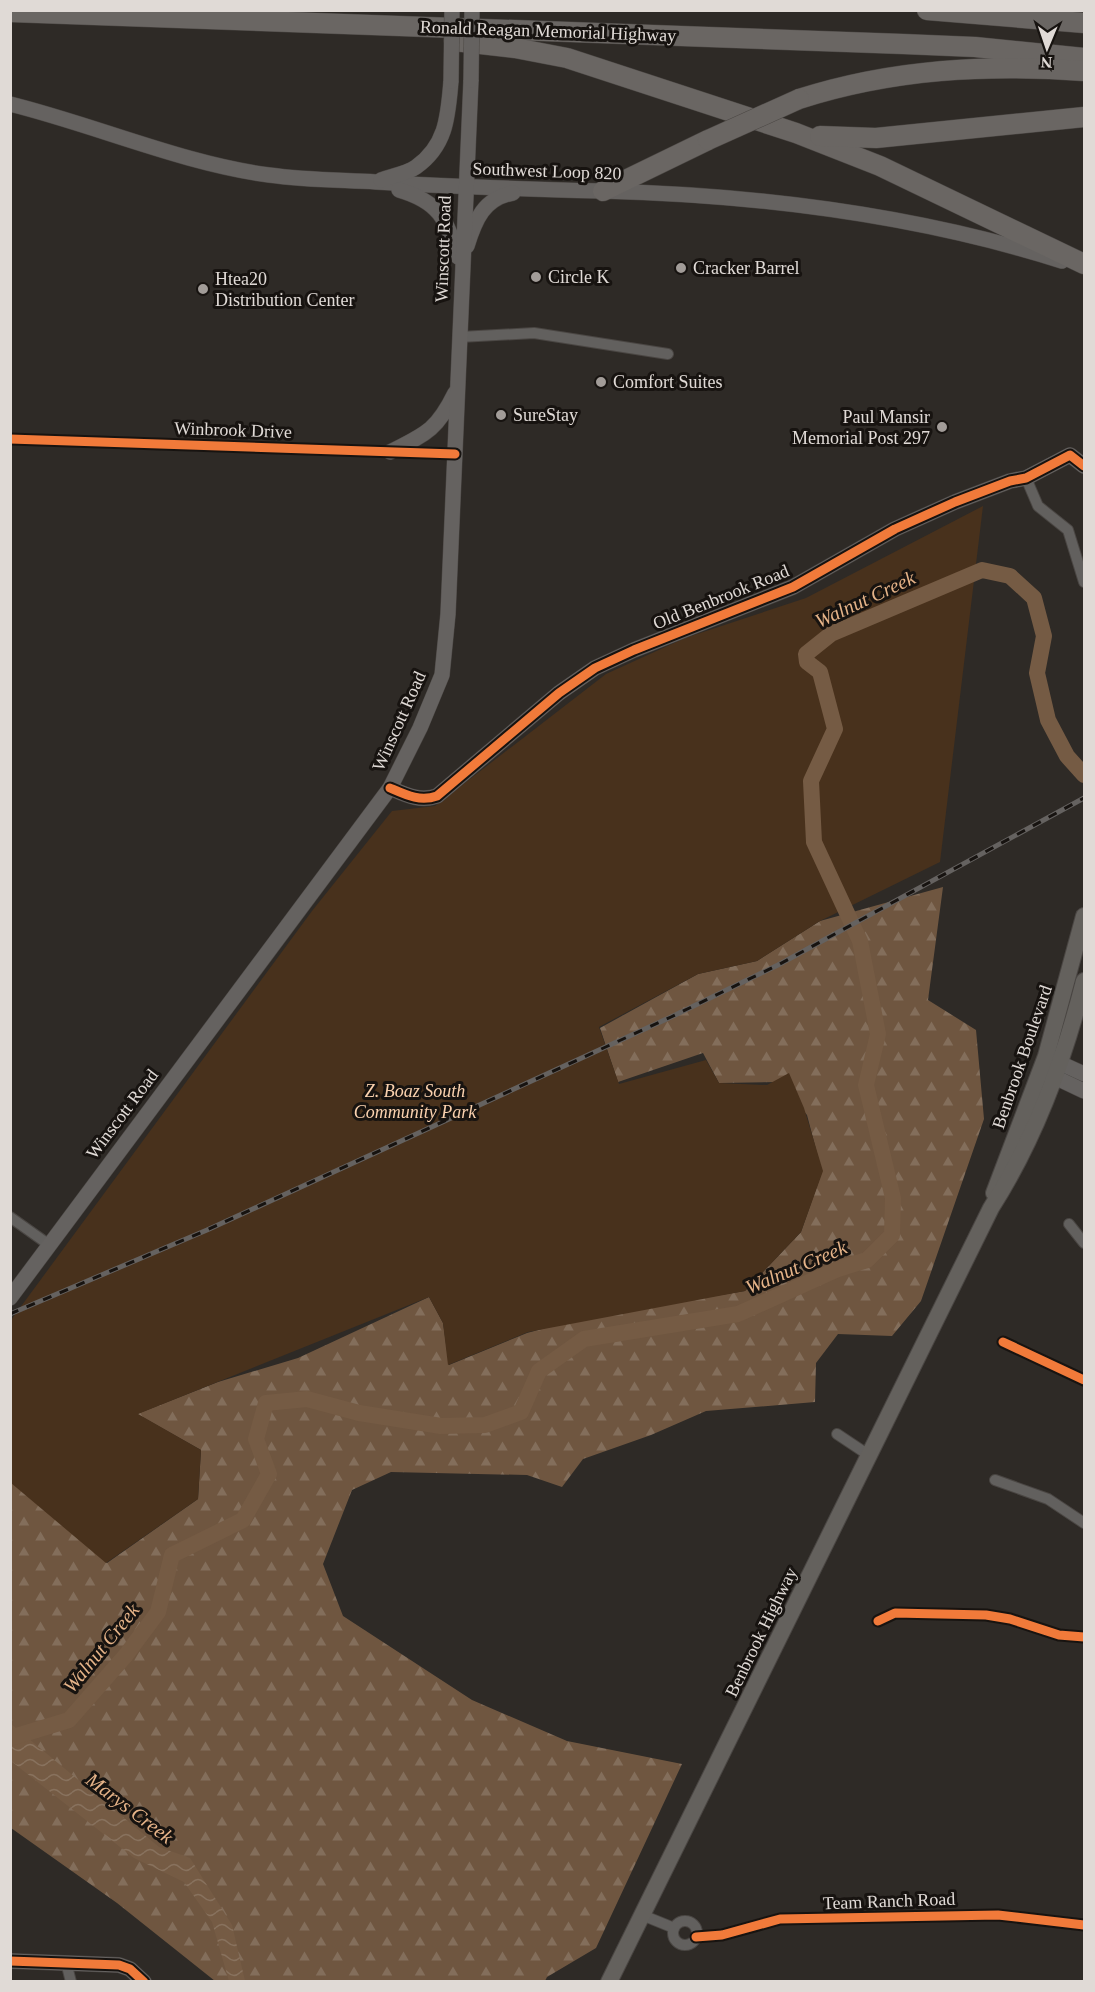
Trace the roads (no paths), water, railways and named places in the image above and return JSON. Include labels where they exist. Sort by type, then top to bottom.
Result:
[{"type":"highway","points":[[927,10],[1084,23]]},
{"type":"highway","name":"Ronald Reagan Memorial Highway","points":[[10,12],[963,46],[1084,58]]},
{"type":"highway","points":[[369,25],[397,36],[488,44],[567,58],[796,133],[880,166],[1084,266]]},
{"type":"highway","points":[[603,191],[799,99],[877,78],[937,70],[1015,68],[1084,71]]},
{"type":"highway","points":[[796,133],[876,138],[1084,117]]},
{"type":"main road","points":[[375,182],[415,168],[433,150],[446,128],[451,81],[452,10]]},
{"type":"main road","name":"Winscott Road","points":[[13,1291],[390,788],[420,728],[442,675],[448,614],[472,10]]},
{"type":"main road","name":"Southwest Loop 820","points":[[10,104],[246,170],[309,179],[465,188],[603,191],[792,204],[880,215],[964,232],[1084,266]]},
{"type":"main road","points":[[375,182],[414,194],[432,205],[447,224],[461,266]]},
{"type":"main road","points":[[461,266],[473,226],[481,212],[490,202],[504,194],[527,190]]},
{"type":"main road","points":[[390,452],[429,432],[446,412],[458,387]]},
{"type":"main road","name":"Old Benbrook Road","points":[[390,788],[414,798],[428,800],[437,796],[559,693],[595,668],[794,586],[895,529],[955,502],[1010,481],[1026,478],[1070,455],[1084,466]]},
{"type":"main road","name":"Benbrook Boulevard","points":[[1050,1066],[1084,916]]},
{"type":"main road","name":"Benbrook Boulevard","points":[[947,1300],[991,1208],[1016,1169],[1050,1066],[1084,981]]},
{"type":"main road","points":[[1050,1066],[1084,1074]]},
{"type":"main road","points":[[1050,1066],[1084,1090]]},
{"type":"main road","name":"Benbrook Highway","points":[[609,1982],[947,1300]]},
{"type":"main road","points":[[10,1961],[119,1965],[130,1969],[144,1982]]},
{"type":"street","points":[[460,337],[534,333],[668,354]]},
{"type":"street","name":"Winbrook Drive","points":[[10,439],[455,454]]},
{"type":"street","points":[[1026,478],[1038,506],[1068,530],[1084,582]]},
{"type":"street","points":[[10,1217],[48,1244]]},
{"type":"street","points":[[1069,1224],[1084,1243]]},
{"type":"street","points":[[1003,1341],[1084,1380]]},
{"type":"street","points":[[837,1434],[870,1456]]},
{"type":"street","points":[[995,1480],[1048,1499],[1084,1523]]},
{"type":"street","points":[[878,1622],[895,1613],[986,1615],[1002,1617],[1059,1635],[1084,1637]]},
{"type":"street","points":[[642,1915],[674,1928]]},
{"type":"street","name":"Team Ranch Road","points":[[696,1937],[722,1935],[780,1919],[998,1915],[1084,1925]]},
{"type":"street","points":[[687,1922],[694,1926],[696,1937],[691,1943],[680,1944],[674,1939],[674,1928],[680,1923],[687,1922]]},
{"type":"street","points":[[66,1962],[71,1982]]},
{"type":"water","points":[[11,1724],[159,1847],[190,1858],[232,1925],[245,1981],[229,1981],[212,1922],[184,1882],[134,1858],[11,1761]]},
{"type":"waterway","name":"Walnut Creek","points":[[10,1738],[69,1720],[126,1655],[158,1612],[172,1555],[243,1520],[269,1474],[256,1439],[266,1403],[307,1399],[359,1413],[441,1426],[485,1425],[521,1412],[539,1371],[584,1339],[738,1314],[838,1269],[867,1260],[892,1235],[893,1198],[866,1085],[878,1034],[860,941],[814,842],[811,781],[835,729],[820,672],[807,662],[806,654],[831,634],[982,570],[1010,576],[1034,598],[1044,636],[1037,673],[1048,720],[1067,756],[1084,775]]},
{"type":"railway","points":[[10,1314],[207,1230],[671,1017],[778,965],[1084,798]]},
{"type":"place","name":"Cracker Barrel","points":[[681,268]]},
{"type":"place","name":"Circle K","points":[[536,277]]},
{"type":"place","name":"Htea20 Distribution Center","points":[[203,289]]},
{"type":"place","name":"Comfort Suites","points":[[601,382]]},
{"type":"place","name":"SureStay","points":[[501,415]]},
{"type":"place","name":"Paul Mansir Memorial Post 297","points":[[942,427]]},
{"type":"park label","name":"Z. Boaz South Community Park","points":[[415,1101]]},
{"type":"water label","name":"Marys Creek","points":[[130,1808]]}]
